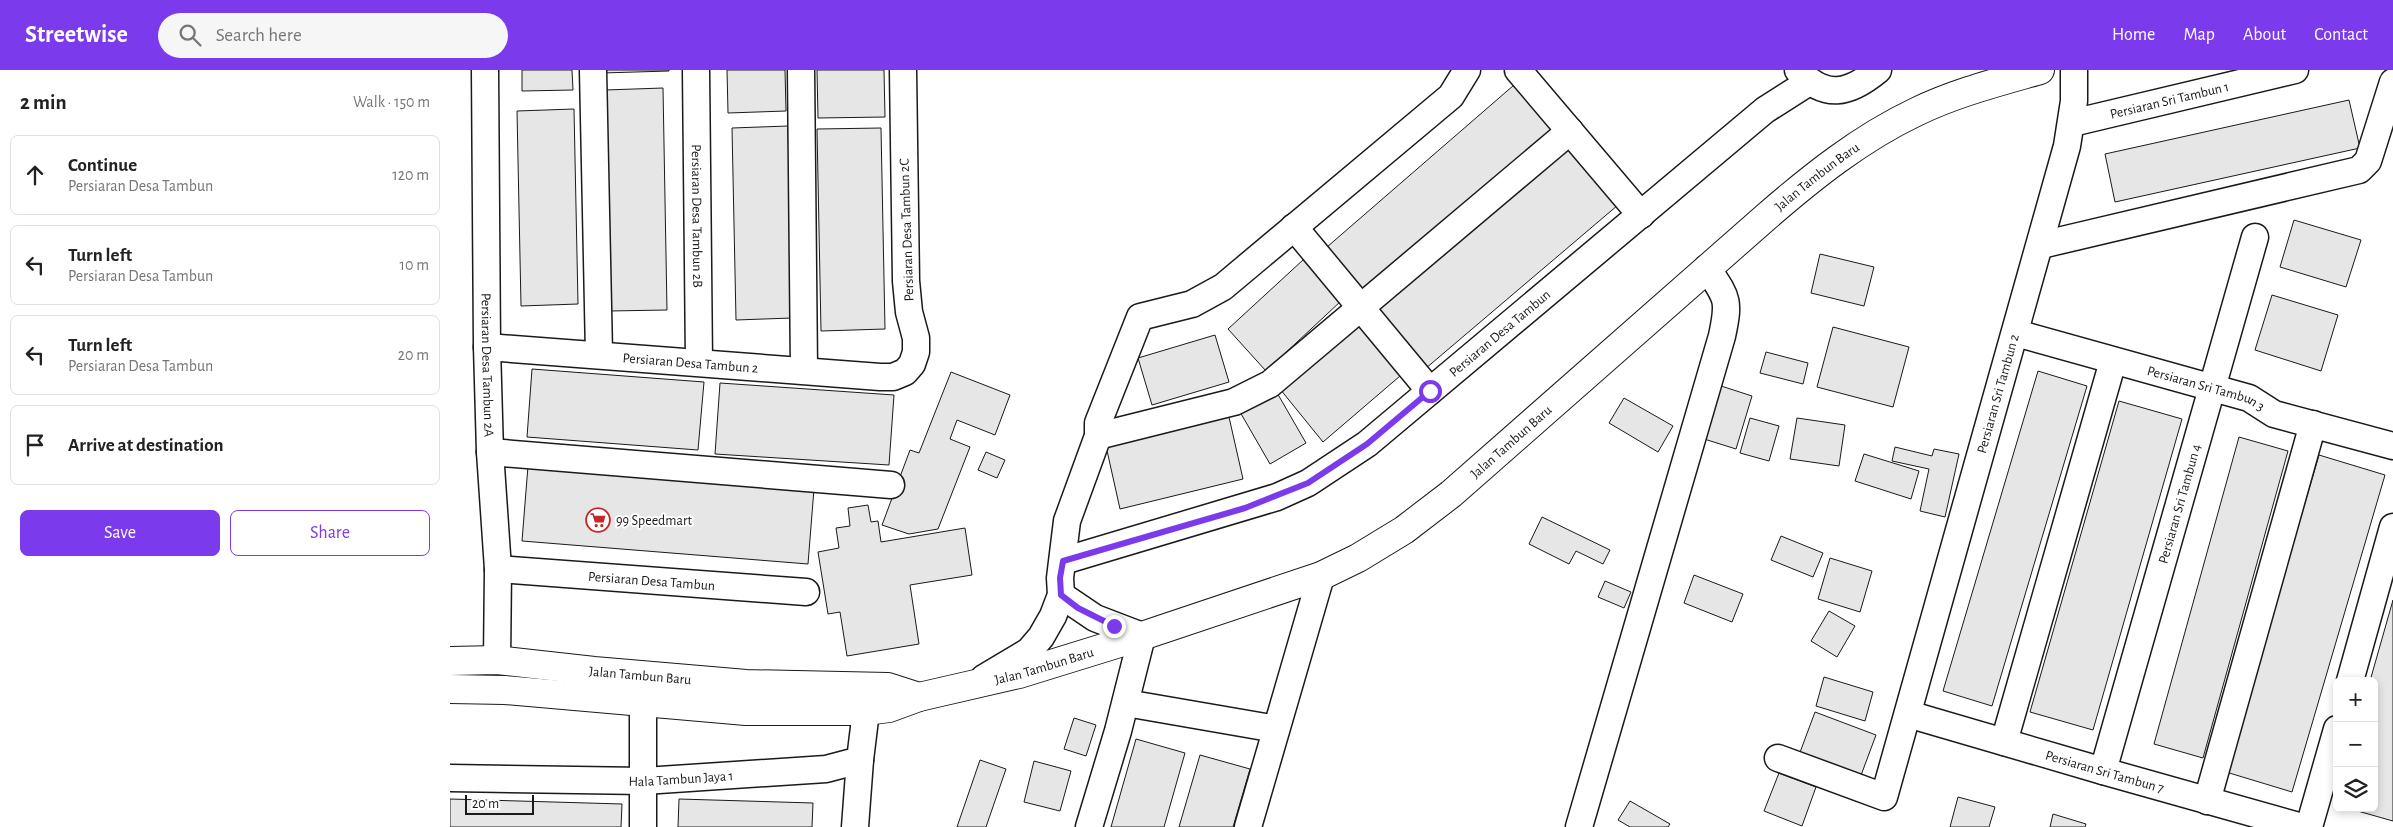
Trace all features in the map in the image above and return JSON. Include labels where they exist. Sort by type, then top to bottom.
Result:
[{"type":"main road","points":[[1968,91],[1995,70]]},
{"type":"main road","name":"Jalan Tambun Baru","points":[[453,689],[505,690],[746,711],[866,711],[889,708],[919,698],[1019,674],[1142,636],[1320,576],[1358,558],[1404,530],[1451,494],[1804,184],[1844,154],[1917,111],[1968,91],[2040,70]]},
{"type":"main road","points":[[453,689],[473,680],[497,660]]},
{"type":"main road","name":"Jalan Tambun Baru","points":[[450,661],[497,660],[594,671],[805,687],[888,687],[919,698]]},
{"type":"main road","points":[[594,671],[643,702],[660,692],[698,680]]},
{"type":"street","name":"Persiaran Desa Tambun 2A","points":[[485,70],[487,347],[490,452],[498,569],[497,660]]},
{"type":"street","points":[[593,70],[599,354]]},
{"type":"street","name":"Persiaran Desa Tambun 2B","points":[[696,70],[699,362]]},
{"type":"street","points":[[801,70],[804,370]]},
{"type":"street","name":"Persiaran Desa Tambun 2C","points":[[893,376],[905,372],[912,364],[916,338],[909,312],[906,281],[903,70]]},
{"type":"street","points":[[970,686],[1028,651],[1053,616],[1061,595],[1060,578],[1067,521],[1098,436],[1098,423],[1140,318],[1192,304],[1223,287],[1451,96],[1467,70]]},
{"type":"street","points":[[1518,70],[1641,214]]},
{"type":"street","name":"Persiaran Desa Tambun","points":[[1063,561],[1245,508],[1308,483],[1367,444],[1804,76],[1820,89],[1834,91],[1850,88],[1865,81],[1878,70]]},
{"type":"street","name":"Persiaran Sri Tambun 2","points":[[1778,758],[1884,797],[2041,245],[2072,123],[2074,70]]},
{"type":"street","name":"Persiaran Sri Tambun 1","points":[[2072,123],[2295,70]]},
{"type":"street","points":[[2041,245],[2359,170],[2368,161],[2393,82]]},
{"type":"street","points":[[1098,436],[1234,402],[1270,384],[1570,131]]},
{"type":"street","points":[[1294,227],[1430,391]]},
{"type":"street","name":"Persiaran Sri Tambun 4","points":[[2103,772],[2214,388],[2255,237]]},
{"type":"street","points":[[1579,827],[1726,318],[1728,309],[1725,294],[1707,268]]},
{"type":"street","name":"Persiaran Sri Tambun 3","points":[[2016,333],[2249,398],[2274,414],[2393,446]]},
{"type":"street","name":"Persiaran Desa Tambun 2","points":[[487,347],[893,376]]},
{"type":"street","points":[[2004,742],[2113,361]]},
{"type":"street","points":[[2207,801],[2313,424]]},
{"type":"street","points":[[490,452],[891,485]]},
{"type":"street","points":[[2351,677],[2393,527]]},
{"type":"street","name":"Persiaran Desa Tambun","points":[[498,569],[806,592]]},
{"type":"street","points":[[1248,827],[1320,576]]},
{"type":"street","points":[[1061,595],[1095,618],[1142,636],[1126,703],[1089,827]]},
{"type":"street","points":[[643,702],[643,827]]},
{"type":"street","points":[[1126,703],[1276,729]]},
{"type":"street","points":[[855,827],[866,711]]},
{"type":"street","name":"Persiaran Sri Tambun 7","points":[[1908,714],[2103,772],[2302,827]]},
{"type":"street","points":[[2309,827],[2333,743]]},
{"type":"street","name":"Hala Tambun Jaya 1","points":[[450,778],[644,781],[826,769],[860,760]]},
{"type":"building","points":[[522,70],[572,70],[573,90],[522,91]]},
{"type":"building","points":[[602,70],[669,70],[669,71],[602,73]]},
{"type":"building","points":[[727,70],[785,70],[786,111],[728,113]]},
{"type":"building","points":[[817,70],[884,70],[885,117],[818,118]]},
{"type":"building","points":[[1514,85],[1552,130],[1365,291],[1327,247]]},
{"type":"building","points":[[663,88],[667,310],[609,311],[605,90]]},
{"type":"building","points":[[2349,100],[2360,148],[2115,202],[2105,154]]},
{"type":"building","points":[[574,109],[578,304],[521,306],[517,111]]},
{"type":"building","points":[[788,126],[792,318],[736,320],[732,128]]},
{"type":"building","points":[[881,128],[885,329],[821,331],[817,129]]},
{"type":"building","points":[[1567,144],[1618,205],[1425,369],[1374,308]]},
{"type":"building","points":[[2294,220],[2361,240],[2346,287],[2280,267]]},
{"type":"building","points":[[1820,254],[1874,267],[1864,306],[1811,293]]},
{"type":"building","points":[[1303,260],[1341,301],[1266,371],[1228,329]]},
{"type":"building","points":[[2272,295],[2338,315],[2321,371],[2255,350]]},
{"type":"building","points":[[1357,324],[1400,376],[1323,442],[1280,389]]},
{"type":"building","points":[[1833,327],[1909,347],[1893,407],[1817,387]]},
{"type":"building","points":[[1215,335],[1229,382],[1152,405],[1138,358]]},
{"type":"building","points":[[1766,352],[1808,363],[1803,384],[1760,373]]},
{"type":"building","points":[[532,369],[704,382],[698,450],[527,437]]},
{"type":"building","points":[[2038,371],[2087,386],[1992,706],[1943,691]]},
{"type":"building","points":[[951,372],[1010,395],[995,435],[957,420],[950,439],[970,447],[938,529],[909,534],[882,525],[910,450],[919,453]]},
{"type":"building","points":[[720,383],[894,395],[889,465],[715,454]]},
{"type":"building","points":[[1718,385],[1752,396],[1736,449],[1701,438]]},
{"type":"building","points":[[1276,391],[1306,443],[1270,464],[1240,412]]},
{"type":"building","points":[[1624,398],[1673,426],[1658,452],[1609,423]]},
{"type":"building","points":[[2119,401],[2182,419],[2093,730],[2030,712]]},
{"type":"building","points":[[1229,417],[1243,479],[1120,509],[1106,446]]},
{"type":"building","points":[[1750,418],[1779,426],[1769,461],[1740,453]]},
{"type":"building","points":[[1797,418],[1845,425],[1839,466],[1790,459]]},
{"type":"building","points":[[2239,437],[2288,451],[2203,758],[2154,744]]},
{"type":"building","points":[[1895,447],[1932,456],[1934,449],[1959,454],[1945,517],[1920,511],[1929,469],[1892,461]]},
{"type":"building","points":[[986,452],[1005,460],[997,478],[978,470]]},
{"type":"building","points":[[1864,454],[1919,471],[1911,499],[1855,481]]},
{"type":"building","points":[[2319,455],[2385,475],[2292,792],[2226,772]]},
{"type":"building","points":[[528,466],[814,489],[808,564],[522,541]]},
{"type":"building","points":[[868,505],[871,522],[878,521],[881,542],[965,528],[972,575],[910,585],[919,644],[847,656],[840,612],[828,614],[818,552],[839,548],[836,528],[850,526],[848,508]]},
{"type":"building","points":[[1542,517],[1610,550],[1603,564],[1576,551],[1569,564],[1529,544]]},
{"type":"building","points":[[1781,536],[1823,553],[1813,577],[1771,560]]},
{"type":"building","points":[[1830,558],[1872,571],[1860,612],[1818,599]]},
{"type":"building","points":[[1694,575],[1743,594],[1732,622],[1684,603]]},
{"type":"building","points":[[1605,581],[1631,592],[1624,608],[1598,597]]},
{"type":"building","points":[[2393,600],[2393,821],[2361,812],[2378,812],[2378,677],[2371,677]]},
{"type":"building","points":[[1829,611],[1855,626],[1837,657],[1811,641]]},
{"type":"building","points":[[1824,677],[1873,692],[1865,721],[1816,706]]},
{"type":"building","points":[[1815,712],[1876,735],[1860,778],[1799,755]]},
{"type":"building","points":[[1074,718],[1096,725],[1086,756],[1064,749]]},
{"type":"building","points":[[1136,739],[1185,753],[1164,827],[1111,827]]},
{"type":"building","points":[[1200,755],[1250,769],[1233,827],[1179,827]]},
{"type":"building","points":[[980,760],[1006,769],[986,827],[957,827]]},
{"type":"building","points":[[1034,761],[1071,771],[1060,811],[1024,802]]},
{"type":"building","points":[[1779,773],[1816,787],[1802,826],[1764,811]]},
{"type":"building","points":[[1958,797],[1995,807],[1989,827],[1950,827]]},
{"type":"building","points":[[450,799],[622,804],[621,827],[450,827]]},
{"type":"building","points":[[679,799],[813,803],[812,827],[678,827]]},
{"type":"building","points":[[1630,801],[1670,824],[1668,827],[1630,827],[1618,820]]},
{"type":"building","points":[[2053,814],[2086,824],[2085,827],[2050,827]]},
{"type":"place","name":"99 Speedmart","points":[[598,520]]},
{"type":"route","points":[[1114,626],[1095,618],[1061,595],[1060,578],[1063,561],[1245,508],[1277,497],[1308,483],[1338,465],[1367,444],[1430,391]]}]
